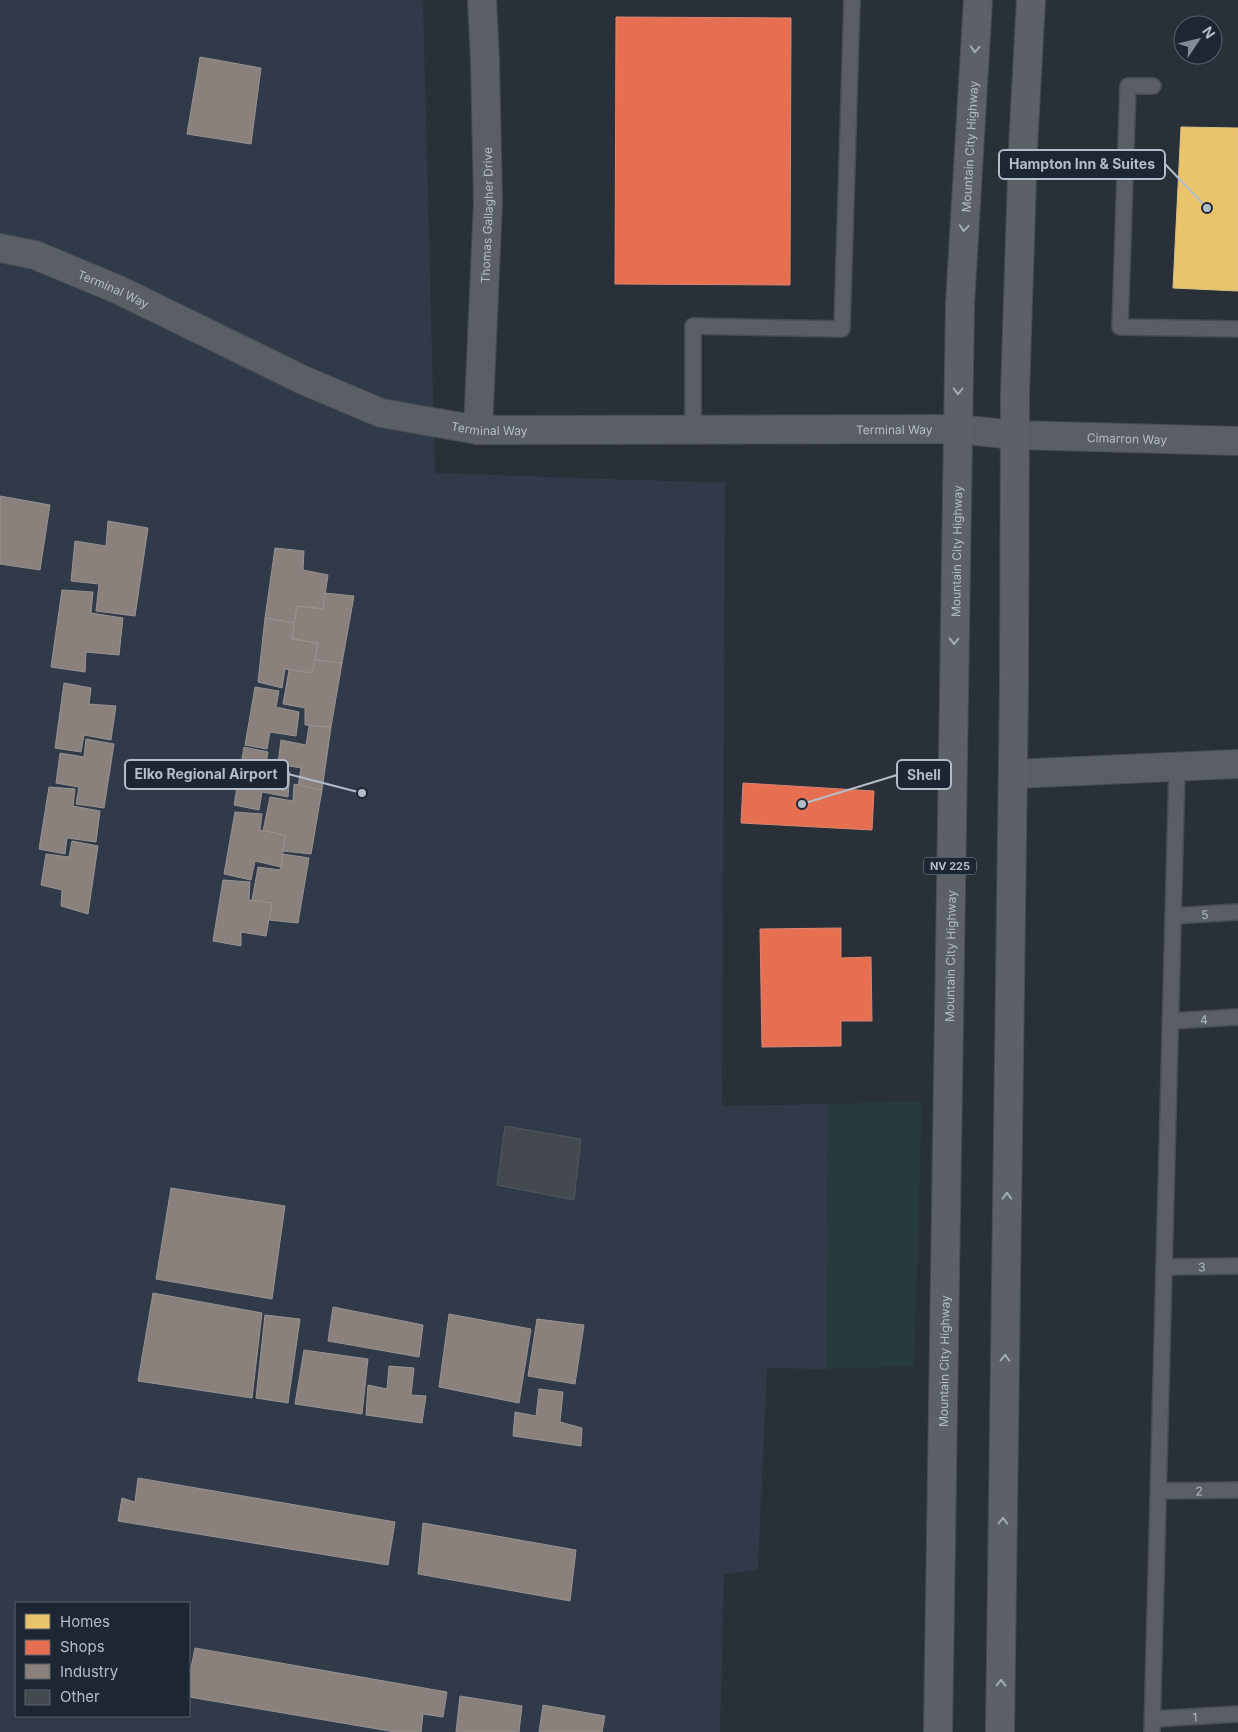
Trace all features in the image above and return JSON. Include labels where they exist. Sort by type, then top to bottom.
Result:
[{"type":"main road","name":"Mountain City Highway","points":[[938,1732],[957,430],[960,304],[978,0]]},
{"type":"main road","points":[[1000,1732],[1013,774],[1015,435],[1023,147],[1031,0]]},
{"type":"street","name":"Thomas Gallagher Drive","points":[[478,430],[488,202],[482,0]]},
{"type":"street","name":"Terminal Way","points":[[0,248],[35,255],[110,287],[303,380],[382,413],[478,430],[957,430],[1015,435]]},
{"type":"street","name":"Cimarron Way","points":[[1015,435],[1238,440]]},
{"type":"street","points":[[1013,774],[1238,764]]},
{"type":"lane","points":[[693,430],[693,326],[842,329],[852,0]]},
{"type":"lane","points":[[1153,86],[1128,86],[1120,327],[1238,329]]},
{"type":"lane","points":[[1153,1725],[1177,768]]},
{"type":"lane","name":"5","points":[[1173,916],[1238,912]]},
{"type":"lane","name":"4","points":[[1170,1020],[1238,1017]]},
{"type":"lane","name":"3","points":[[1164,1267],[1238,1266]]},
{"type":"lane","name":"2","points":[[1159,1491],[1238,1490]]},
{"type":"lane","name":"1","points":[[1153,1725],[1238,1714]]},
{"type":"shaded area","points":[[0,0],[423,0],[435,473],[725,483],[722,1106],[828,1104],[826,1369],[767,1368],[758,1570],[724,1574],[720,1732],[0,1732]]},
{"type":"green space","points":[[922,1101],[914,1366],[826,1369],[828,1104]]},
{"type":"building: Homes","points":[[1181,127],[1238,128],[1238,291],[1173,288]]},
{"type":"building: Shops","points":[[616,17],[791,18],[790,285],[615,284]]},
{"type":"building: Shops","points":[[743,783],[874,791],[872,830],[741,823]]},
{"type":"building: Shops","points":[[841,928],[841,958],[871,957],[872,1021],[841,1021],[841,1046],[762,1047],[760,929]]},
{"type":"building: Industry","points":[[200,57],[261,68],[251,144],[187,134]]},
{"type":"building: Industry","points":[[0,496],[50,505],[40,570],[0,564]]},
{"type":"building: Industry","points":[[108,521],[148,528],[135,616],[96,611],[99,584],[71,581],[75,541],[106,546]]},
{"type":"building: Industry","points":[[275,548],[304,551],[303,570],[328,575],[323,609],[297,606],[294,623],[265,618]]},
{"type":"building: Industry","points":[[62,590],[93,592],[91,613],[123,618],[119,655],[86,652],[85,672],[51,667]]},
{"type":"building: Industry","points":[[325,593],[354,596],[342,663],[315,660],[318,643],[292,639],[297,606],[323,609]]},
{"type":"building: Industry","points":[[265,618],[294,623],[292,639],[318,643],[312,673],[285,669],[282,688],[258,682]]},
{"type":"building: Industry","points":[[315,660],[342,663],[331,727],[305,725],[305,708],[283,704],[289,670],[312,673]]},
{"type":"building: Industry","points":[[64,683],[91,688],[89,704],[116,706],[111,740],[84,735],[81,752],[55,748]]},
{"type":"building: Industry","points":[[255,687],[279,691],[276,707],[299,712],[296,736],[270,732],[267,749],[245,745]]},
{"type":"building: Industry","points":[[309,726],[331,727],[322,790],[298,786],[301,768],[278,764],[281,740],[306,745]]},
{"type":"building: Industry","points":[[86,739],[114,744],[104,808],[76,804],[79,787],[56,783],[60,753],[84,757]]},
{"type":"building: Industry","points":[[244,747],[268,752],[265,769],[290,772],[288,797],[262,792],[259,810],[234,805]]},
{"type":"building: Industry","points":[[294,784],[322,790],[311,854],[283,851],[285,835],[263,831],[270,797],[293,801]]},
{"type":"building: Industry","points":[[49,787],[75,789],[73,806],[100,811],[96,842],[67,838],[65,854],[39,849]]},
{"type":"building: Industry","points":[[235,812],[262,814],[260,830],[285,835],[281,867],[255,861],[251,880],[224,874]]},
{"type":"building: Industry","points":[[72,841],[98,846],[88,914],[61,906],[62,890],[41,885],[46,854],[69,857]]},
{"type":"building: Industry","points":[[283,854],[309,858],[298,923],[269,920],[272,903],[252,900],[258,867],[280,870]]},
{"type":"building: Industry","points":[[223,880],[250,882],[249,900],[272,903],[266,936],[241,932],[241,946],[213,941]]},
{"type":"building: Industry","points":[[171,1188],[285,1206],[272,1299],[156,1279]]},
{"type":"building: Industry","points":[[153,1293],[262,1313],[252,1398],[138,1381]]},
{"type":"building: Industry","points":[[333,1307],[423,1325],[419,1357],[328,1341]]},
{"type":"building: Industry","points":[[449,1314],[531,1329],[519,1403],[439,1387]]},
{"type":"building: Industry","points":[[265,1315],[300,1319],[288,1403],[256,1398]]},
{"type":"building: Industry","points":[[537,1319],[584,1325],[575,1384],[528,1376]]},
{"type":"building: Industry","points":[[304,1350],[368,1359],[362,1414],[295,1404]]},
{"type":"building: Industry","points":[[389,1366],[414,1368],[411,1395],[426,1396],[422,1423],[366,1415],[368,1385],[387,1389]]},
{"type":"building: Industry","points":[[539,1389],[563,1392],[560,1422],[582,1428],[581,1446],[513,1436],[515,1412],[536,1416]]},
{"type":"building: Industry","points":[[138,1478],[395,1522],[388,1565],[118,1521],[122,1498],[135,1502]]},
{"type":"building: Industry","points":[[423,1523],[576,1550],[570,1601],[418,1574]]},
{"type":"building: Industry","points":[[195,1648],[447,1692],[443,1717],[423,1714],[421,1732],[395,1732],[190,1697],[190,1673]]},
{"type":"building: Industry","points":[[460,1696],[522,1706],[519,1732],[456,1732]]},
{"type":"building: Industry","points":[[543,1705],[605,1716],[602,1732],[539,1732]]},
{"type":"building: Other","points":[[505,1126],[581,1139],[574,1200],[497,1185]]},
{"type":"place","name":"Hampton Inn & Suites","points":[[1207,208]]},
{"type":"place","name":"Elko Regional Airport","points":[[362,793]]},
{"type":"place","name":"Shell","points":[[802,804]]}]
